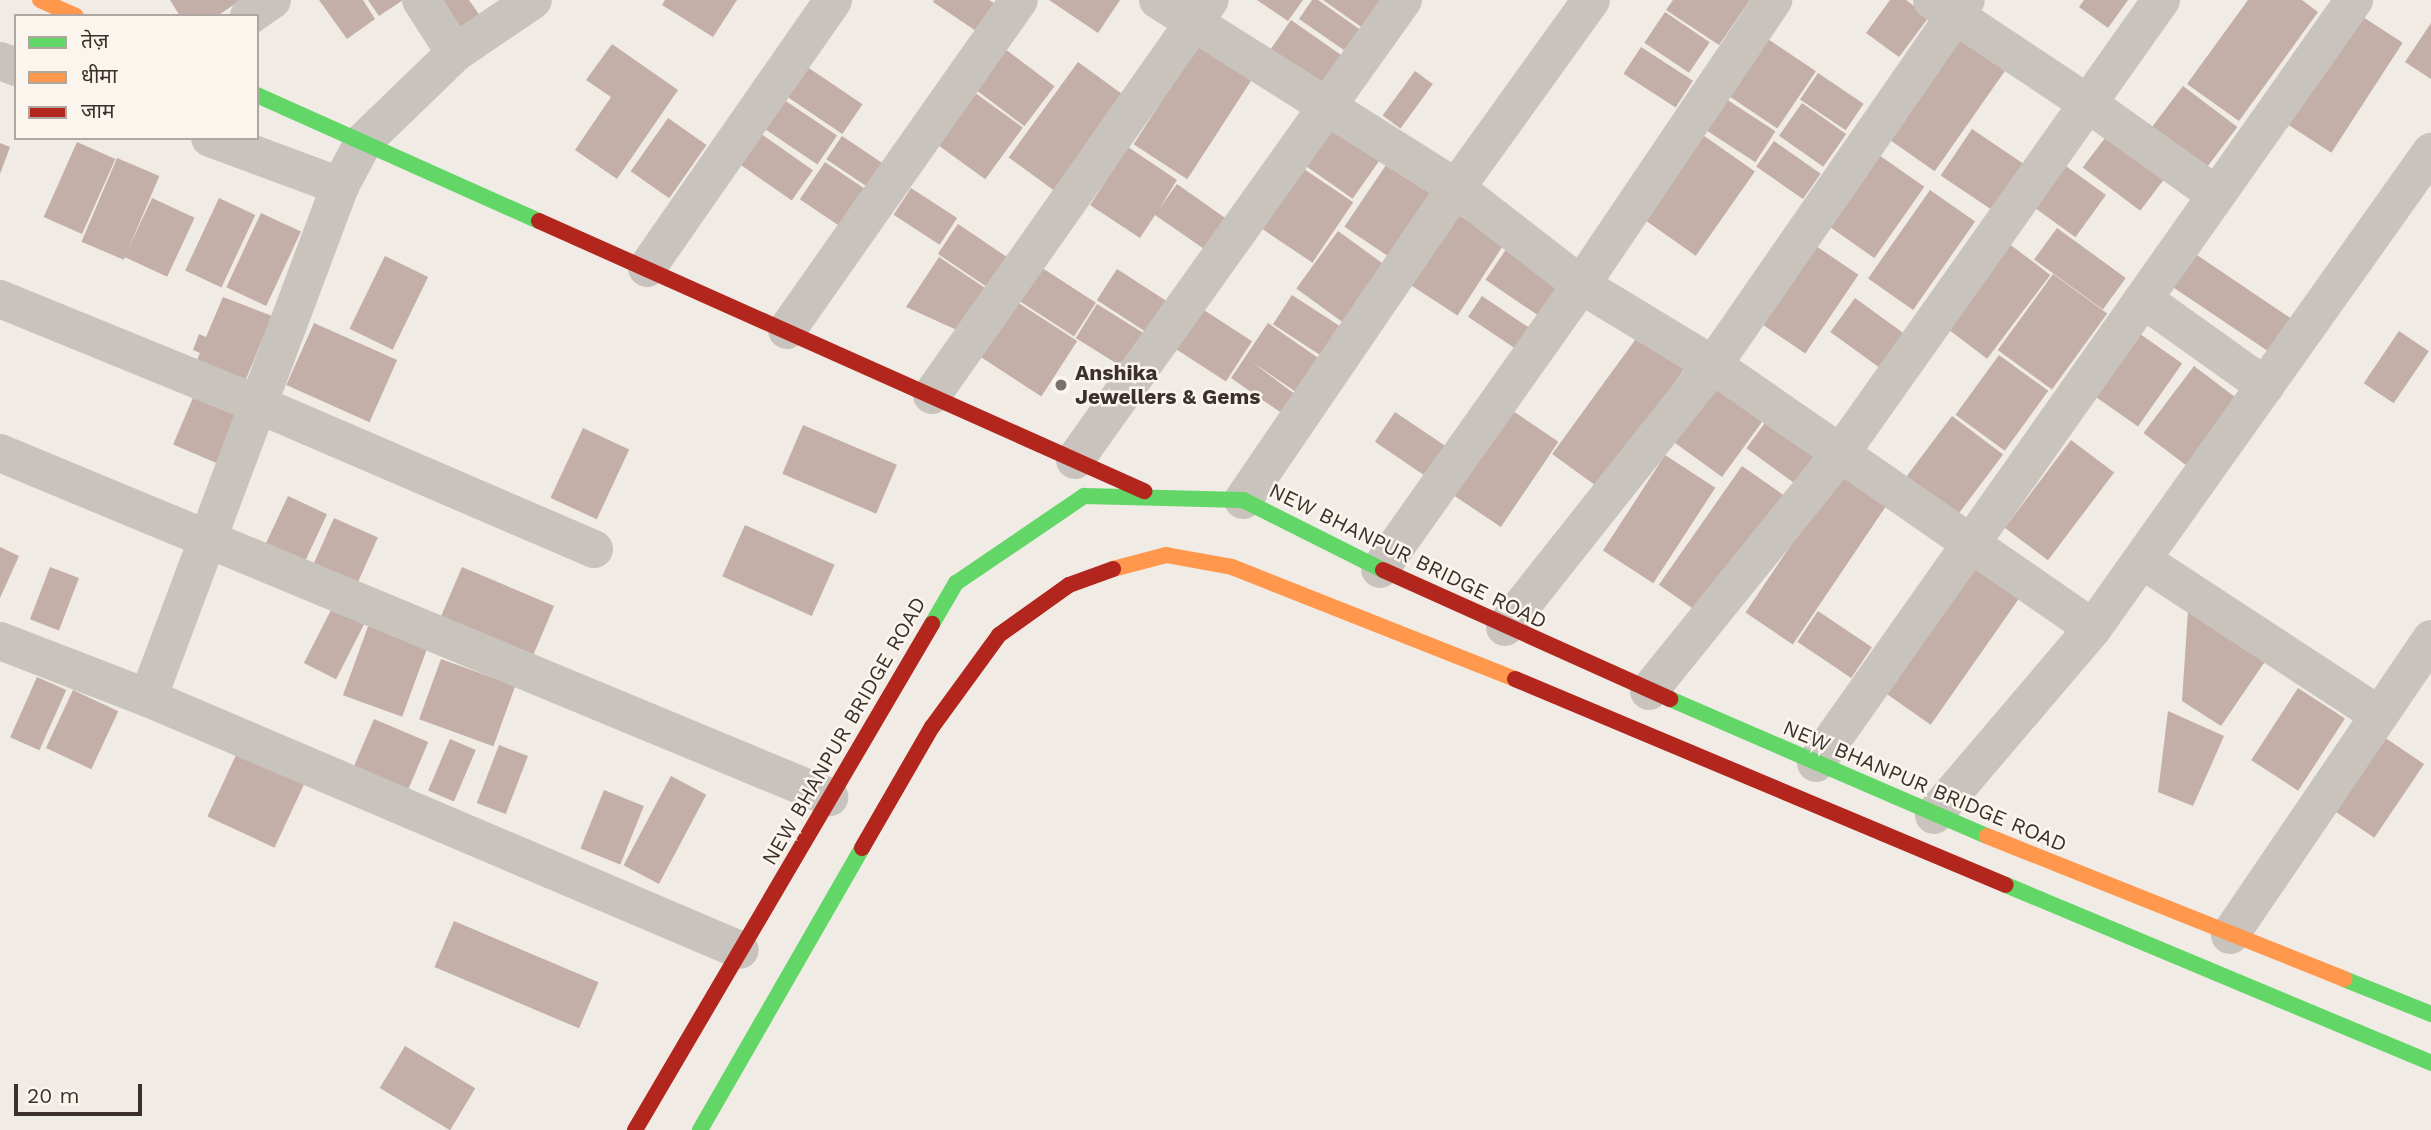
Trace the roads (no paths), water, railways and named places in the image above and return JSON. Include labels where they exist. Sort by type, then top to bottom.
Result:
[{"type":"street","points":[[40,0],[72,14]]},
{"type":"street","points":[[252,14],[272,0]]},
{"type":"street","points":[[421,0],[455,53]]},
{"type":"street","points":[[148,698],[340,186],[364,141],[455,53],[533,0]]},
{"type":"street","points":[[647,268],[833,0]]},
{"type":"street","points":[[788,331],[1019,0]]},
{"type":"street","points":[[1158,0],[1202,12],[1328,106],[1455,188],[1581,285],[1713,365],[2093,628]]},
{"type":"street","points":[[1075,460],[1403,0]]},
{"type":"street","points":[[1243,500],[1455,188],[1591,0]]},
{"type":"street","points":[[1380,569],[1581,285],[1773,0]]},
{"type":"street","points":[[1649,691],[1840,454],[2090,105],[2161,0]]},
{"type":"street","points":[[1816,763],[2354,0]]},
{"type":"street","points":[[1505,627],[1713,365],[1951,5],[2216,195]]},
{"type":"street","points":[[932,395],[1202,12]]},
{"type":"street","points":[[259,96],[1159,498]]},
{"type":"street","points":[[215,140],[340,186]]},
{"type":"street","points":[[1934,815],[2093,628],[2431,152]]},
{"type":"street","points":[[0,299],[257,404],[593,549]]},
{"type":"street","points":[[2143,299],[2265,386]]},
{"type":"street","points":[[0,453],[829,797]]},
{"type":"street","name":"NEW BHANPUR BRIDGE ROAD","points":[[635,1130],[956,583],[1084,496],[1243,500],[1380,569],[1505,627],[1934,815],[2431,1014]]},
{"type":"street","points":[[700,1130],[932,727],[999,635],[1069,584],[1127,564],[1166,555],[1232,567],[1392,628],[2431,1063]]},
{"type":"street","points":[[2142,560],[2379,715]]},
{"type":"street","points":[[2230,935],[2431,639]]},
{"type":"street","points":[[0,641],[148,698],[740,950]]},
{"type":"place","name":"Anshika Jewellers & Gems","points":[[1061,385]]}]
